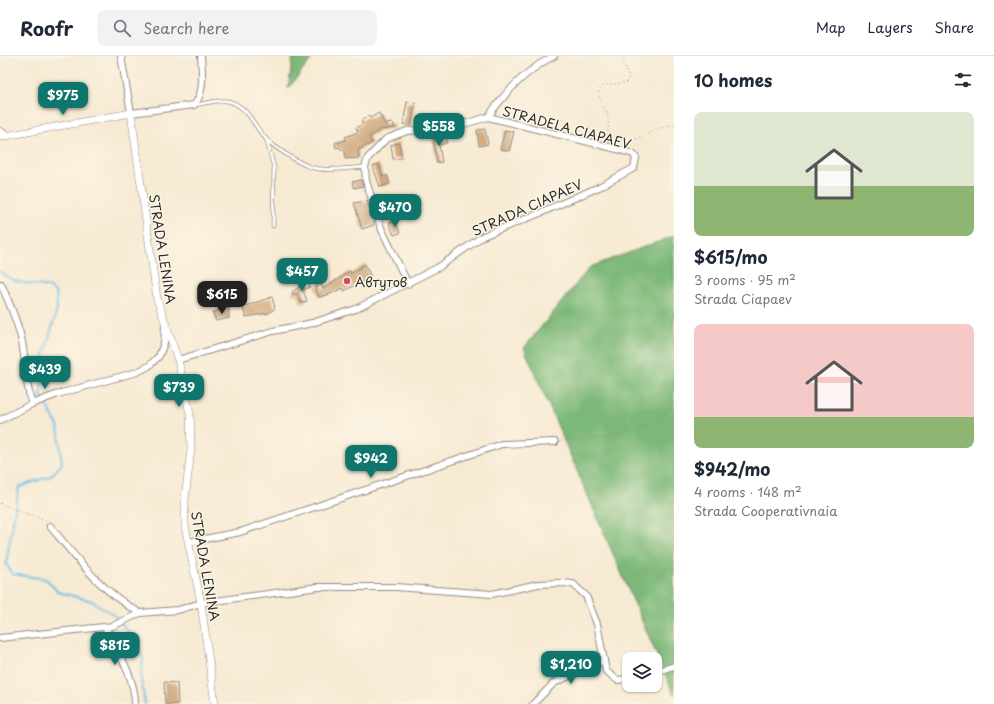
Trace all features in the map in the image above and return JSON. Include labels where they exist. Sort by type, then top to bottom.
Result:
[{"type":"street","name":"STRADA LENINA","points":[[122,56],[157,299],[178,360],[190,414],[192,434],[184,510],[185,526],[201,603],[215,704]]},
{"type":"street","points":[[0,131],[4,136],[131,114],[194,105],[199,100],[201,91],[201,56]]},
{"type":"street","name":"STRADELA CIAPAEV","points":[[488,117],[511,86],[537,65],[554,56]]},
{"type":"street","name":"STRADELA CIAPAEV","points":[[365,167],[374,150],[386,139],[396,134],[407,131],[450,128],[488,117],[604,145],[634,154],[636,162]]},
{"type":"street","name":"STRADA CIAPAEV","points":[[178,360],[273,331],[312,323],[349,311],[408,284],[439,267],[483,236],[599,187],[634,168],[636,162]]},
{"type":"street","points":[[365,167],[366,181],[381,228],[408,284]]},
{"type":"street","points":[[1,284],[10,303],[22,342],[28,393],[35,403]]},
{"type":"street","points":[[0,420],[58,394],[137,372],[149,366],[159,356],[164,343],[166,326]]},
{"type":"street","points":[[189,542],[240,532],[502,444],[555,442]]},
{"type":"street","points":[[50,526],[90,574],[119,601],[140,613]]},
{"type":"street","points":[[0,638],[113,626],[140,613],[178,610],[201,603],[318,587],[396,587],[492,594],[538,584],[573,584],[586,596],[590,604],[597,624],[606,671],[617,680],[622,680]]},
{"type":"street","points":[[105,627],[126,669],[135,697],[135,704]]},
{"type":"street","points":[[533,704],[554,683],[604,660]]},
{"type":"street","points":[[662,670],[674,666]]},
{"type":"lane","points":[[194,105],[222,101],[235,104],[248,114],[268,141],[308,166],[341,169],[365,167]]},
{"type":"lane","points":[[268,141],[274,168],[273,226]]},
{"type":"path","points":[[604,145],[608,119],[599,95],[600,89],[604,86],[621,85],[627,82],[629,77],[623,62],[623,56]]},
{"type":"path","points":[[617,149],[655,130],[674,124]]},
{"type":"path","points":[[555,442],[596,439],[638,430],[668,412],[674,404]]},
{"type":"path","points":[[0,503],[8,508],[43,519],[50,526]]},
{"type":"green space","points":[[293,56],[314,56],[288,89]]},
{"type":"green space","points":[[674,236],[674,695],[662,667],[662,652],[655,652],[524,348],[590,267]]},
{"type":"building","points":[[407,102],[415,103],[411,126],[403,124]]},
{"type":"building","points":[[379,113],[385,124],[393,123],[395,128],[380,130],[369,137],[372,143],[358,150],[359,158],[345,159],[345,150],[341,150],[340,147],[336,148],[335,143],[346,140],[345,137],[358,132],[356,128],[363,124],[361,121],[368,116],[370,118]]},
{"type":"building","points":[[485,129],[488,144],[479,146],[477,130]]},
{"type":"building","points":[[505,130],[514,132],[509,151],[500,149]]},
{"type":"building","points":[[446,135],[447,143],[439,145],[442,162],[437,163],[433,138]]},
{"type":"building","points":[[399,143],[402,158],[393,159],[391,145]]},
{"type":"building","points":[[379,164],[383,177],[387,175],[390,184],[380,187],[373,166]]},
{"type":"building","points":[[361,180],[363,186],[354,188],[352,182]]},
{"type":"building","points":[[367,201],[374,225],[362,229],[354,203]]},
{"type":"building","points":[[396,201],[401,216],[396,218],[392,211],[383,214],[381,207]]},
{"type":"building","points":[[396,221],[400,233],[394,235],[389,223]]},
{"type":"building","points":[[365,264],[371,277],[344,291],[343,288],[319,297],[315,287],[321,284],[323,289],[350,271],[351,274]]},
{"type":"building","points":[[308,281],[310,287],[303,290],[307,301],[301,303],[297,293],[293,295],[292,292]]},
{"type":"building","points":[[272,297],[275,308],[269,313],[245,317],[243,307]]},
{"type":"building","points":[[229,308],[229,318],[216,321],[213,312]]},
{"type":"building","points":[[164,682],[177,683],[178,704],[165,704]]},
{"type":"waterway","points":[[0,272],[14,281],[49,287],[56,293],[57,310],[42,362],[41,395],[58,426],[62,464],[51,476],[19,487],[6,564],[12,574],[46,579],[58,592],[92,601],[114,615],[129,632],[143,658],[141,679],[145,704]]},
{"type":"place","name":"Автутов","points":[[347,281]]}]
